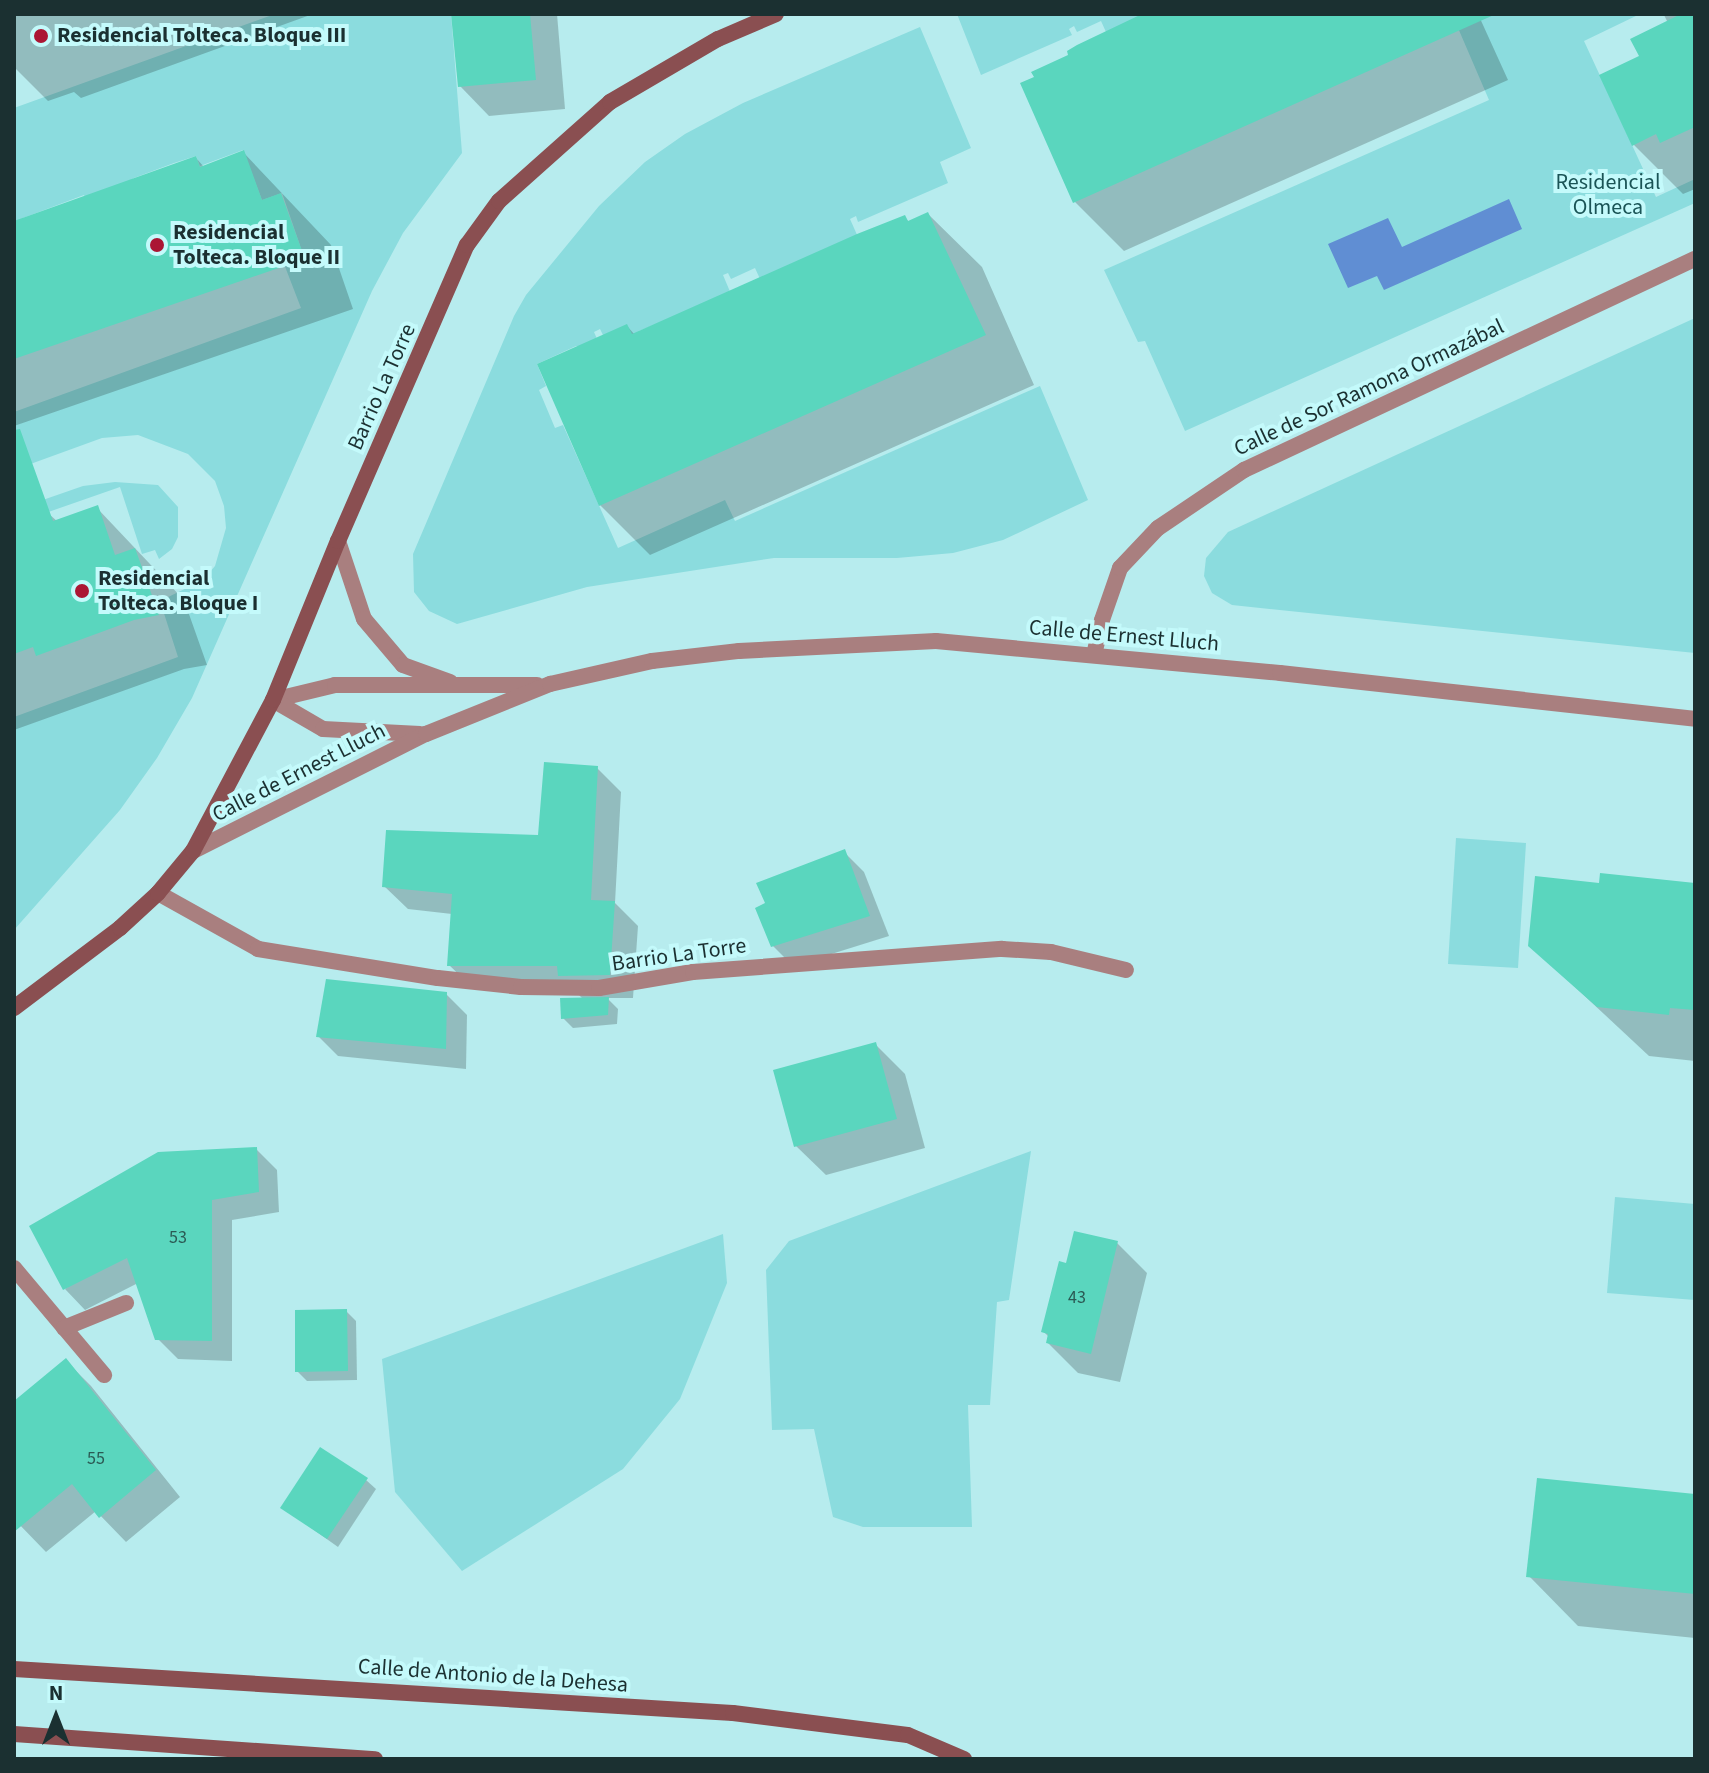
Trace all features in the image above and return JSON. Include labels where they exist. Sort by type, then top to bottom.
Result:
[{"type":"main road","name":"Barrio La Torre","points":[[14,1008],[41,991],[158,893],[193,851],[273,700],[338,541],[467,245],[499,201],[610,102],[718,39],[776,14]]},
{"type":"main road","name":"Barrio La Torre","points":[[14,999],[41,991]]},
{"type":"main road","name":"Calle de Antonio de la Dehesa","points":[[14,1669],[733,1713],[908,1735],[964,1759]]},
{"type":"main road","points":[[14,1734],[375,1759]]},
{"type":"street","name":"Calle de Sor Ramona Ormazábal","points":[[1094,655],[1120,568],[1158,528],[1244,470],[1695,259]]},
{"type":"street","name":"Calle de Ernest Lluch","points":[[338,541],[364,619],[403,665],[463,686]]},
{"type":"street","name":"Calle de Ernest Lluch","points":[[193,851],[426,734],[550,684],[652,661],[837,645],[936,641],[1695,719]]},
{"type":"street","name":"Calle de Ernest Lluch","points":[[273,700],[335,685],[550,684]]},
{"type":"street","name":"Calle de Ernest Lluch","points":[[273,700],[323,729],[426,734]]},
{"type":"street","name":"Barrio La Torre","points":[[158,893],[258,949],[438,978],[521,987],[599,988],[693,972],[1002,949],[1051,952],[1126,970]]},
{"type":"street","points":[[14,1268],[104,1375]]},
{"type":"street","points":[[64,1328],[126,1303]]},
{"type":"green space","points":[[275,14],[451,14],[462,153],[403,233],[372,291],[192,698],[157,758],[120,810],[14,930],[14,717],[178,657],[160,601],[203,580],[215,566],[226,528],[224,506],[215,481],[188,454],[138,435],[102,438],[14,470],[14,412],[301,308],[284,264],[304,257],[282,193],[262,200],[243,150],[200,166],[196,156],[174,163],[134,178],[88,206],[84,195],[23,218],[14,232],[14,108]]},
{"type":"green space","points":[[957,14],[1162,14],[1111,43],[1101,21],[1077,32],[1074,26],[1069,29],[1072,35],[981,75]]},
{"type":"green space","name":"Residencial Olmeca","points":[[1452,14],[1640,14],[1584,41],[1656,197],[1695,179],[1695,203],[1185,431],[1145,341],[1138,342],[1104,270],[1489,100]]},
{"type":"green space","points":[[920,27],[971,148],[940,162],[948,183],[858,222],[856,216],[850,219],[858,237],[765,290],[755,268],[731,279],[728,273],[723,275],[731,294],[639,331],[644,343],[603,335],[600,329],[594,332],[602,350],[576,346],[537,364],[546,386],[539,390],[555,428],[563,425],[618,548],[725,500],[735,521],[1040,386],[1088,500],[1003,540],[953,553],[897,558],[774,558],[587,587],[457,624],[429,611],[414,592],[413,554],[514,316],[526,295],[599,206],[645,162],[685,134],[743,103]]},
{"type":"green space","points":[[1695,318],[1695,653],[1232,605],[1212,593],[1204,576],[1206,558],[1228,532]]},
{"type":"green space","points":[[115,482],[158,485],[178,507],[178,537],[172,549],[159,559],[155,550],[142,554],[120,487],[14,524],[14,510],[83,486]]},
{"type":"green space","points":[[1456,838],[1526,843],[1518,968],[1448,964]]},
{"type":"green space","points":[[1031,1151],[1009,1300],[997,1302],[990,1405],[968,1405],[972,1527],[863,1527],[833,1517],[814,1429],[772,1430],[766,1270],[789,1241]]},
{"type":"green space","points":[[1615,1197],[1695,1204],[1695,1300],[1607,1293]]},
{"type":"green space","points":[[723,1234],[727,1283],[680,1399],[623,1469],[462,1571],[395,1492],[382,1359]]},
{"type":"shaded area","points":[[1509,199],[1522,229],[1384,290],[1377,276],[1348,288],[1328,244],[1388,218],[1402,247]]},
{"type":"building","points":[[451,14],[530,14],[536,80],[458,87]]},
{"type":"building","points":[[1142,14],[1496,14],[1073,203],[1020,83],[1034,77],[1031,72],[1068,55],[1067,51],[1077,45]]},
{"type":"building","points":[[1681,14],[1695,14],[1695,127],[1660,143],[1656,134],[1632,146],[1599,75],[1639,56],[1630,39]]},
{"type":"building","name":"Residencial Tolteca. Bloque II","points":[[244,150],[262,200],[281,193],[305,259],[14,359],[14,221],[196,156],[200,167]]},
{"type":"building","points":[[928,212],[986,335],[599,506],[537,364],[627,324],[632,334],[857,234],[905,215],[908,221]]},
{"type":"building","name":"Residencial Tolteca. Bloque I","points":[[20,429],[53,521],[98,505],[115,555],[135,548],[159,615],[134,620],[36,656],[33,647],[14,654],[14,430]]},
{"type":"building","points":[[544,762],[598,766],[591,900],[615,901],[610,975],[558,976],[557,966],[447,966],[452,894],[382,887],[386,830],[538,835]]},
{"type":"building","points":[[845,849],[870,916],[771,947],[755,908],[765,903],[756,883]]},
{"type":"building","points":[[1600,873],[1695,883],[1695,1010],[1670,1008],[1669,1015],[1597,1007],[1528,946],[1535,876],[1599,883]]},
{"type":"building","points":[[326,979],[447,992],[446,1049],[316,1037]]},
{"type":"building","points":[[609,997],[608,1015],[561,1019],[560,998]]},
{"type":"building","points":[[876,1042],[897,1119],[794,1147],[773,1070]]},
{"type":"building","points":[[257,1147],[259,1192],[212,1200],[212,1341],[155,1340],[127,1258],[63,1290],[29,1226],[158,1152]]},
{"type":"building","points":[[1074,1231],[1118,1241],[1091,1354],[1046,1343],[1048,1334],[1041,1332],[1059,1261],[1066,1263]]},
{"type":"building","points":[[347,1309],[348,1371],[295,1372],[295,1310]]},
{"type":"building","points":[[66,1358],[156,1470],[99,1518],[72,1484],[14,1532],[14,1401]]},
{"type":"building","points":[[320,1447],[368,1478],[327,1539],[280,1508]]},
{"type":"building","points":[[1537,1478],[1695,1494],[1695,1594],[1526,1577]]},
{"type":"place","name":"Residencial Tolteca. Bloque III","points":[[41,36]]},
{"type":"place","name":"Residencial Tolteca. Bloque II","points":[[157,245]]},
{"type":"place","name":"Residencial Tolteca. Bloque I","points":[[82,591]]}]
